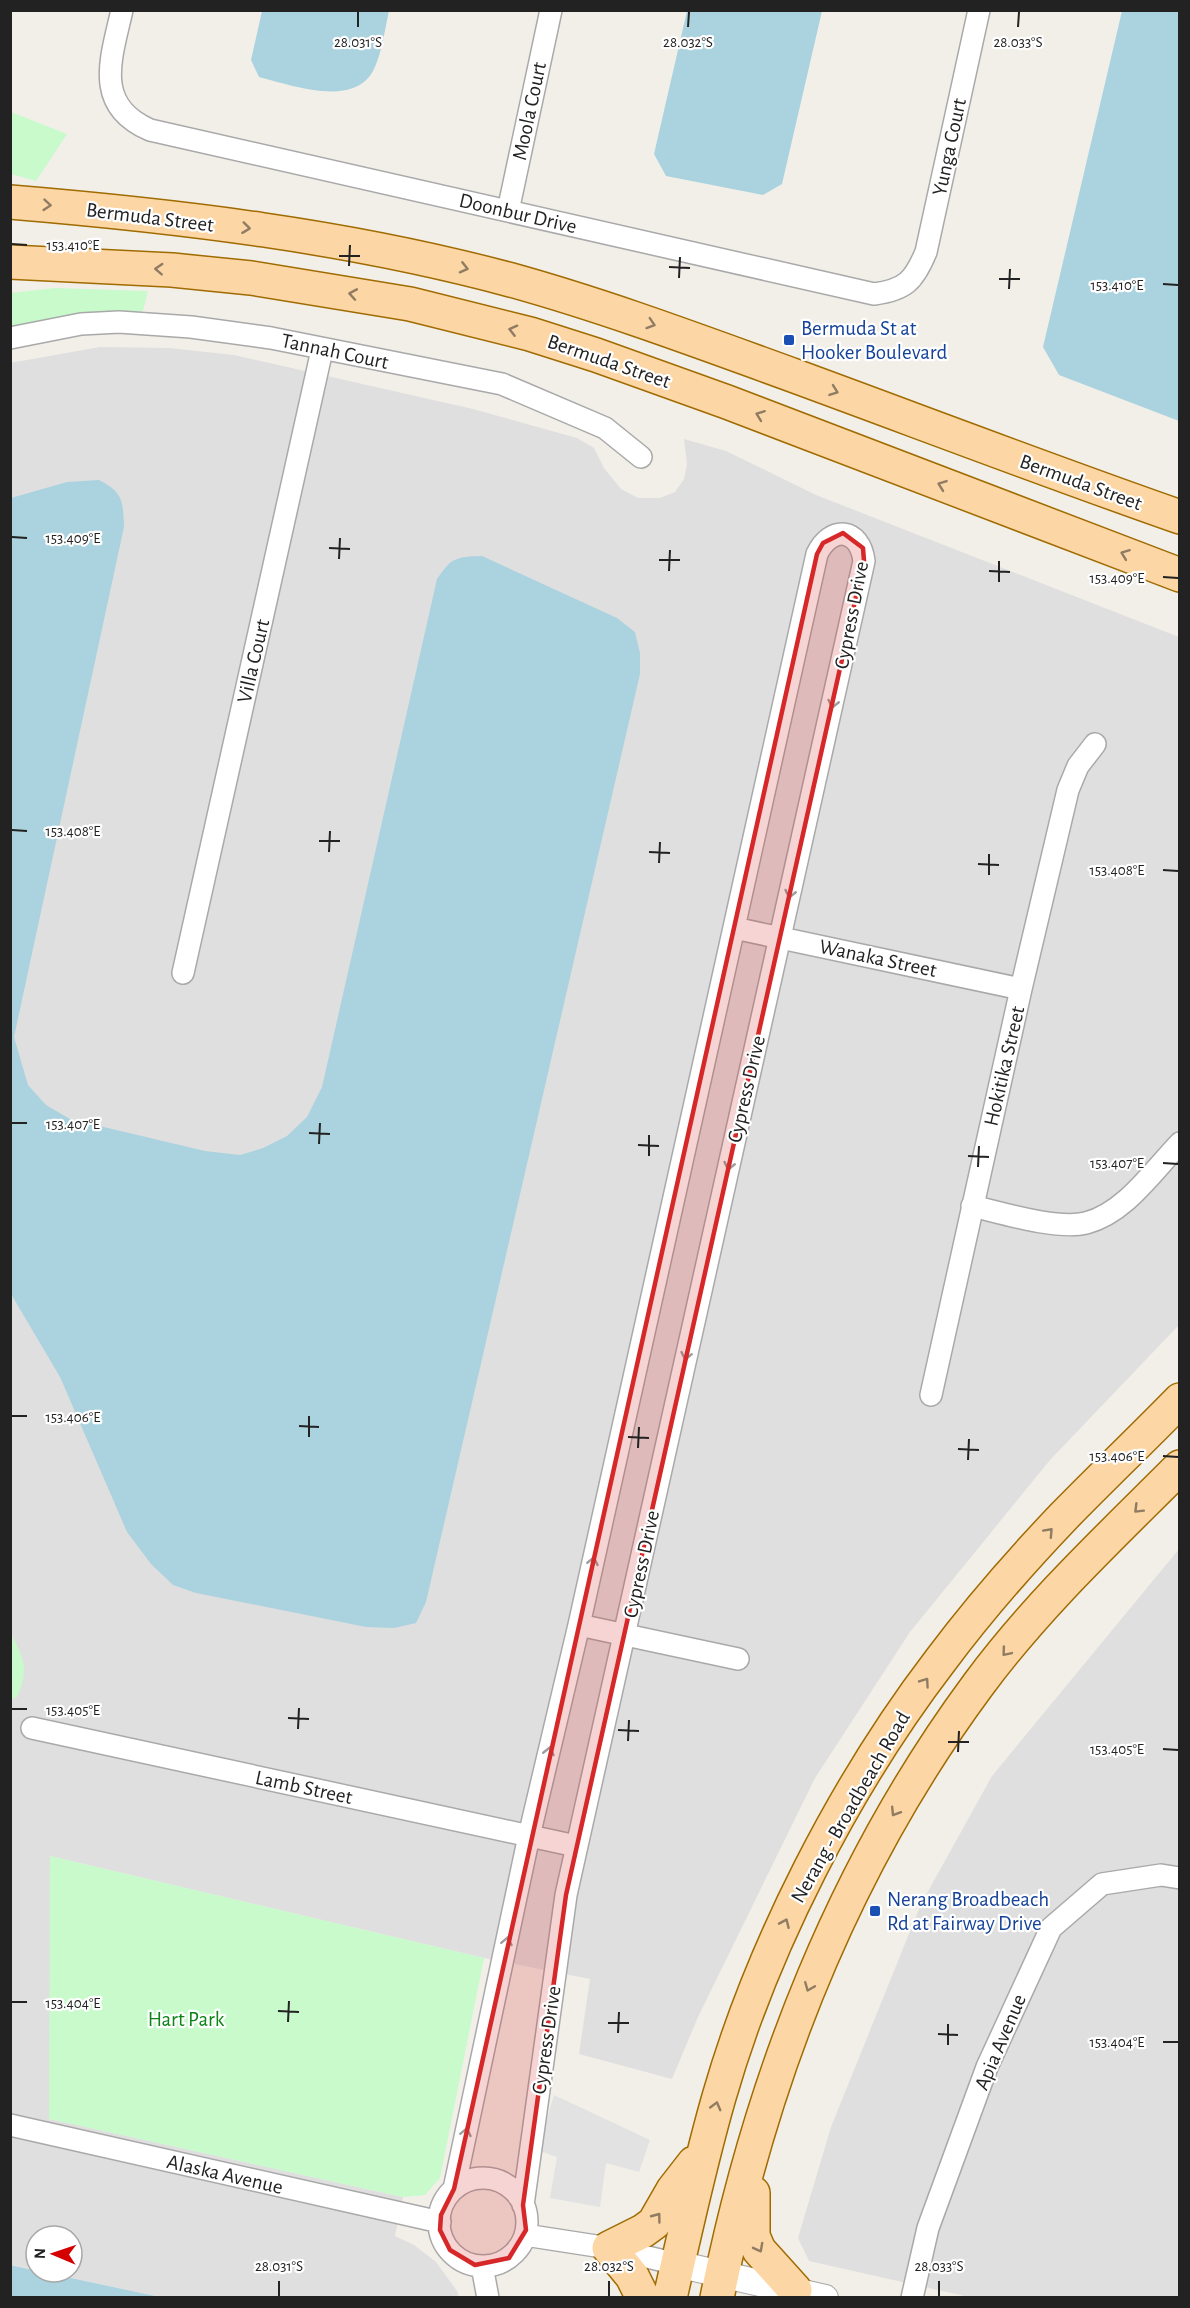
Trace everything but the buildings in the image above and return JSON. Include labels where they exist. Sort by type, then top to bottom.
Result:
[{"type":"main road","name":"Bermuda Street","points":[[10,202],[84,208],[271,231],[407,255],[512,281],[663,328],[1179,517]]},
{"type":"main road","name":"Bermuda Street","points":[[10,262],[206,272],[310,286],[410,304],[530,334],[596,354],[727,402],[1179,574]]},
{"type":"main road","points":[[10,275],[54,264]]},
{"type":"main road","name":"Nerang - Broadbeach Road","points":[[670,2298],[705,2147],[719,2096],[745,2019],[792,1906],[843,1810],[897,1723],[940,1661],[1010,1575],[1065,1515],[1179,1400]]},
{"type":"main road","name":"Nerang - Broadbeach Road","points":[[719,2286],[752,2149],[792,2029],[833,1930],[888,1825],[933,1751],[979,1685],[1060,1587],[1179,1467]]},
{"type":"main road","points":[[643,2298],[632,2276],[609,2248],[654,2223],[673,2190],[705,2147]]},
{"type":"main road","points":[[752,2149],[753,2236],[759,2250],[810,2294]]},
{"type":"street","name":"Doonbur Drive","points":[[122,10],[110,67],[110,84],[118,107],[127,117],[150,130],[874,294],[899,289],[910,281]]},
{"type":"street","name":"Moola Court","points":[[508,211],[551,10]]},
{"type":"street","name":"Yunga Court","points":[[910,281],[920,268],[926,252],[979,10]]},
{"type":"street","name":"Tannah Court","points":[[10,338],[81,324],[153,323],[271,338],[322,350],[502,384],[605,428],[641,457]]},
{"type":"street","name":"Villa Court","points":[[183,973],[322,350]]},
{"type":"street","name":"Cypress Drive","points":[[454,2189],[529,1836],[579,1625],[818,554],[823,543],[832,536],[843,533],[854,537],[863,548],[864,561],[576,1846],[566,1895],[523,2205]]},
{"type":"street","name":"Hokitika Street","points":[[931,1395],[1021,989],[1068,790],[1078,766],[1095,744]]},
{"type":"street","name":"Wanaka Street","points":[[734,928],[1021,989]]},
{"type":"street","points":[[972,1206],[1046,1222],[1067,1225],[1085,1223],[1104,1216],[1128,1198],[1179,1143]]},
{"type":"street","points":[[579,1625],[738,1659]]},
{"type":"street","name":"Lamb Street","points":[[32,1728],[576,1846]]},
{"type":"street","name":"Apia Avenue","points":[[912,2298],[928,2228],[987,2067],[1051,1929],[1102,1884],[1161,1875],[1179,1878]]},
{"type":"street","name":"Alaska Avenue","points":[[10,2125],[440,2222]]},
{"type":"street","points":[[477,2179],[493,2180],[514,2192],[523,2205],[526,2220],[525,2235],[519,2247],[509,2258],[496,2264],[482,2266],[468,2263],[455,2256],[446,2244],[440,2222],[442,2208],[454,2189],[477,2179]]},
{"type":"street","points":[[525,2235],[609,2248],[677,2264],[719,2286],[810,2294]]},
{"type":"street","points":[[482,2266],[488,2298]]},
{"type":"highlighted area","points":[[843,533],[863,548],[864,561],[566,1895],[523,2205],[526,2230],[509,2258],[475,2265],[450,2250],[440,2230],[441,2215],[454,2189],[817,554],[823,543]]},
{"type":"shaded area","points":[[100,347],[169,348],[234,355],[473,409],[577,438],[594,448],[604,468],[621,489],[638,498],[660,498],[675,492],[684,479],[687,464],[684,439],[726,451],[816,495],[1179,637],[1179,1325],[1050,1460],[910,1632],[815,1778],[698,2017],[672,2079],[579,2054],[590,1979],[484,1958],[50,1856],[50,2119],[403,2197],[395,2236],[414,2245],[436,2262],[459,2297],[160,2297],[84,2281],[84,2224],[24,2224],[24,2268],[11,2265],[10,363]]},
{"type":"shaded area","points":[[1179,1549],[1179,2297],[969,2297],[809,2261],[798,2238],[831,2127],[921,1904],[992,1776]]},
{"type":"shaded area","points":[[554,2095],[650,2140],[639,2172],[606,2163],[600,2207],[550,2198],[557,2157],[540,2151],[535,2116],[547,2119]]},
{"type":"green space","points":[[11,112],[67,134],[36,181],[11,174]]},
{"type":"green space","points":[[55,288],[148,291],[143,311],[11,329],[10,293]]},
{"type":"green space","points":[[10,1632],[21,1656],[24,1670],[17,1697],[11,1699]]},
{"type":"green space","name":"Hart Park","points":[[50,1856],[484,1958],[440,2178],[425,2195],[403,2197],[49,2119]]},
{"type":"water","points":[[262,10],[389,11],[377,63],[365,81],[353,88],[321,91],[259,77],[251,60]]},
{"type":"water","points":[[687,11],[822,11],[782,184],[763,195],[666,176],[654,154]]},
{"type":"water","points":[[1122,11],[1179,11],[1179,421],[1059,375],[1043,347]]},
{"type":"water","points":[[99,480],[113,489],[120,498],[124,527],[14,1037],[28,1085],[46,1105],[70,1119],[205,1151],[240,1155],[263,1148],[287,1136],[307,1117],[322,1087],[437,579],[451,562],[460,558],[482,556],[617,618],[635,632],[640,653],[640,674],[426,1602],[416,1623],[394,1628],[366,1627],[196,1593],[173,1585],[151,1564],[127,1532],[60,1377],[11,1294],[11,498],[67,482]]},
{"type":"water","points":[[10,2265],[24,2268],[24,2284],[84,2284],[84,2281],[160,2297],[11,2297]]},
{"type":"place","name":"Bermuda St at Hooker Boulevard","points":[[789,340]]},
{"type":"place","name":"Nerang Broadbeach Rd at Fairway Drive","points":[[875,1911]]}]
